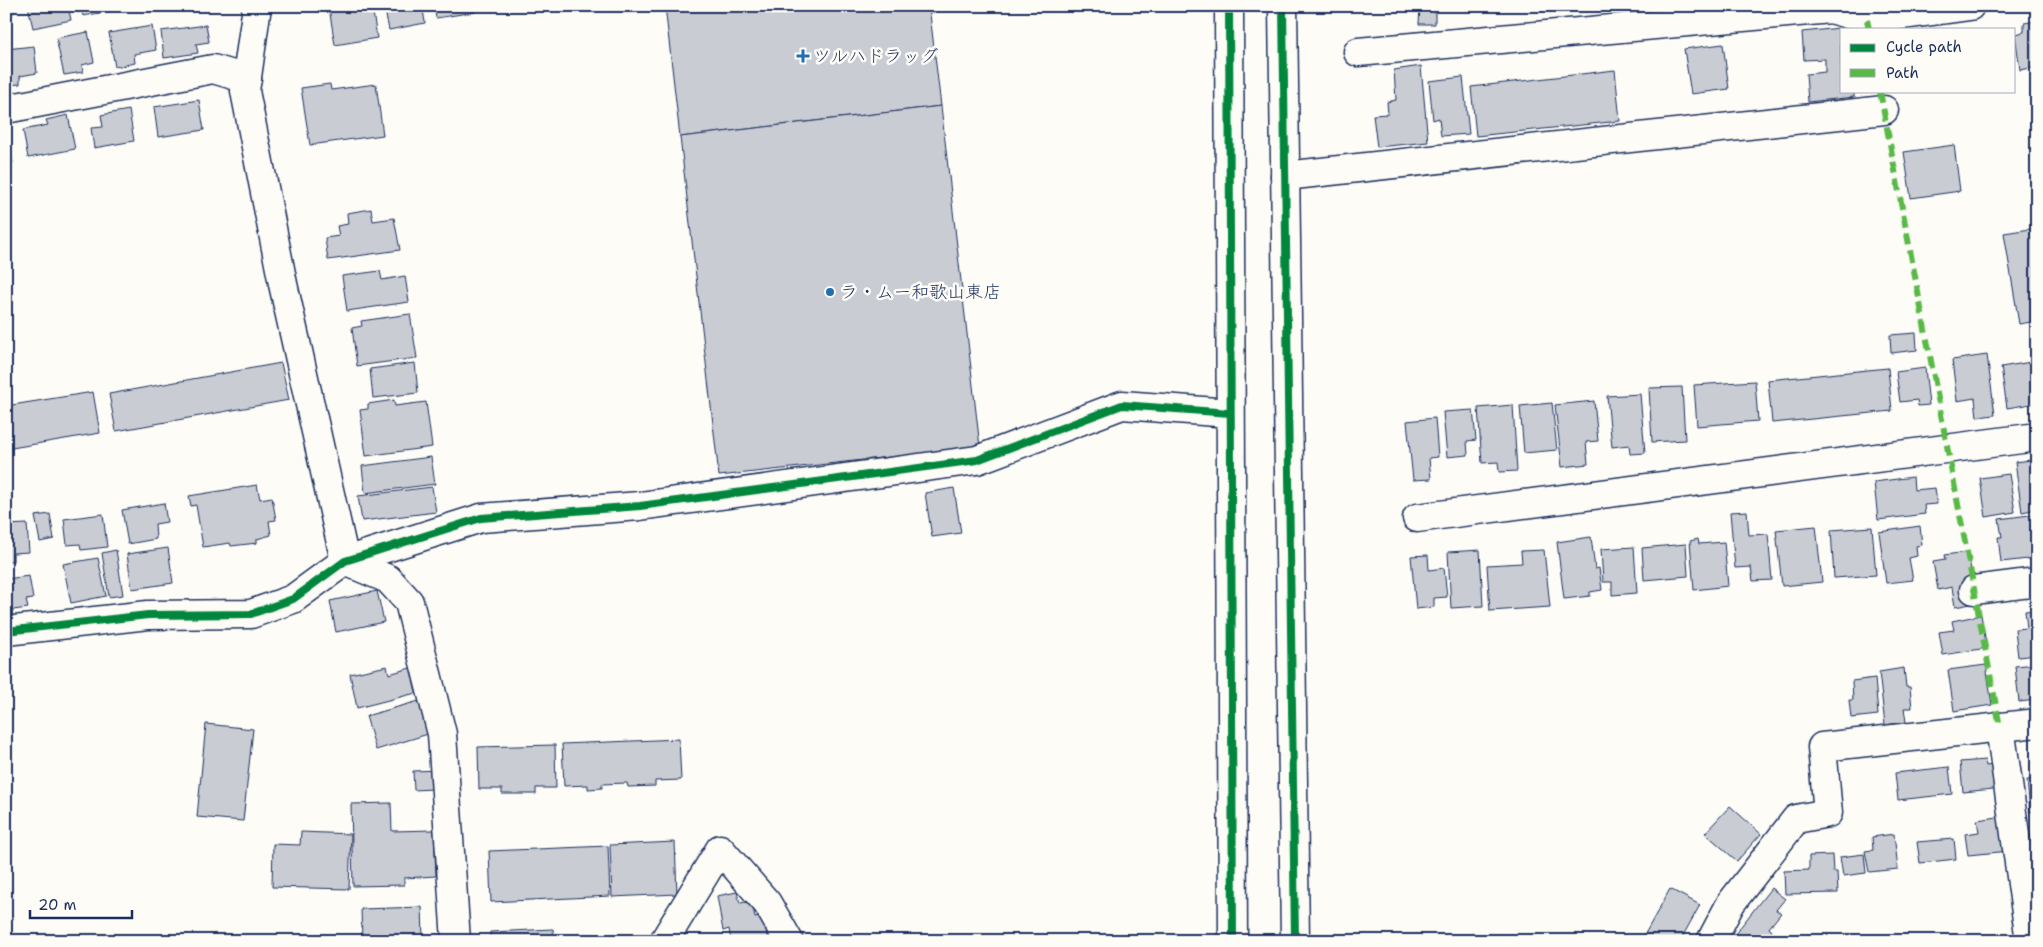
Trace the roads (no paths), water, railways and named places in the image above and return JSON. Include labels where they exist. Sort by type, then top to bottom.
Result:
[{"type":"street","points":[[256,6],[245,91],[283,284],[345,561]]},
{"type":"street","points":[[1228,6],[1233,941]]},
{"type":"street","points":[[1283,6],[1295,941]]},
{"type":"street","points":[[1358,52],[1831,9],[1867,20],[1970,6]]},
{"type":"street","points":[[6,109],[213,69],[247,79]]},
{"type":"street","points":[[1285,176],[1884,110]]},
{"type":"street","points":[[6,631],[148,615],[251,614],[294,600],[345,561],[480,518],[640,506],[977,460],[1122,405],[1230,413]]},
{"type":"street","points":[[1417,518],[2037,437]]},
{"type":"street","points":[[345,561],[388,579],[410,602],[442,734],[456,941]]},
{"type":"street","points":[[1974,590],[2037,582]]},
{"type":"street","points":[[1711,941],[1731,903],[1796,819],[1828,813],[1822,747],[2037,723]]},
{"type":"street","points":[[2000,727],[2026,833],[2030,941]]},
{"type":"street","points":[[664,941],[720,849],[768,903],[789,941]]},
{"type":"place","name":"ツルハドラッグ","points":[[803,56]]},
{"type":"place","name":"ラ・ムー和歌山東店","points":[[830,292]]}]
